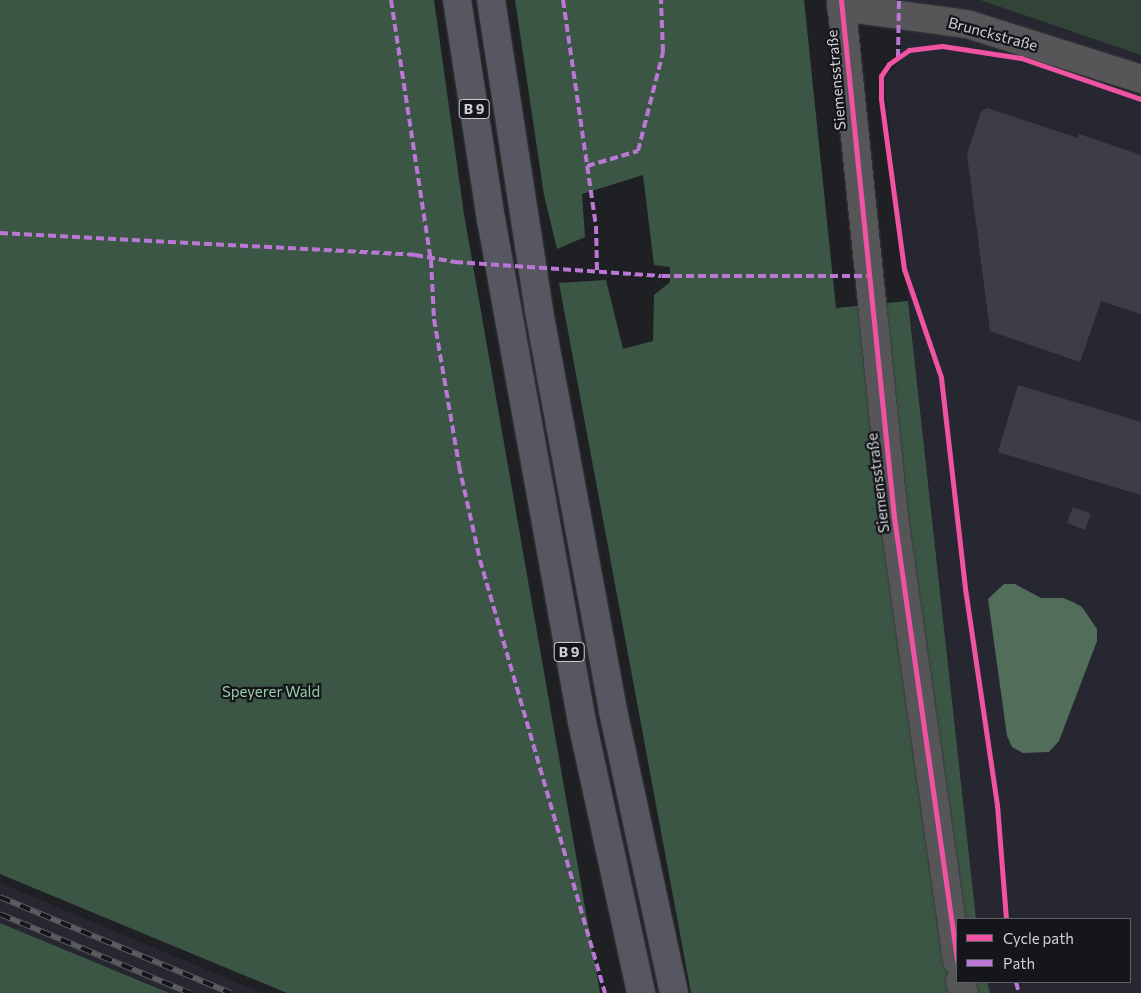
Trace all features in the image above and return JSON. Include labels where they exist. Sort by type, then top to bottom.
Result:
[{"type":"highway","name":"B 9","points":[[457,0],[491,219],[582,722],[641,993]]},
{"type":"highway","name":"B 9","points":[[491,0],[522,219],[613,711],[674,993]]},
{"type":"street","name":"Brunckstraße","points":[[841,4],[967,24],[1141,79]]},
{"type":"street","name":"Siemensstraße","points":[[841,4],[894,517],[956,955]]},
{"type":"shaded area","points":[[901,0],[1141,0],[1141,993],[990,993],[987,983],[1131,983],[1131,918],[976,918],[885,88],[886,76],[901,60]]},
{"type":"shaded area","points":[[980,0],[1141,0],[1141,55]]},
{"type":"shaded area","points":[[1004,584],[1015,584],[1041,598],[1063,598],[1073,602],[1082,607],[1097,629],[1097,641],[1059,741],[1049,752],[1023,753],[1012,747],[1007,736],[988,599]]},
{"type":"shaded area","points":[[0,883],[262,993],[167,993],[0,923]]},
{"type":"green space","name":"Speyerer Wald","points":[[0,0],[434,0],[464,214],[600,993],[287,993],[0,874]]},
{"type":"green space","points":[[515,0],[804,0],[836,308],[908,301],[976,918],[956,918],[956,983],[987,983],[990,993],[691,993],[559,283],[606,280],[623,349],[653,341],[654,295],[670,282],[670,267],[654,265],[643,175],[582,194],[585,237],[557,249],[544,195]]},
{"type":"green space","points":[[0,923],[169,993],[0,993]]},
{"type":"building","points":[[987,108],[1078,138],[1079,134],[1141,155],[1141,314],[1101,301],[1080,362],[990,331],[967,154],[981,112]]},
{"type":"building","points":[[1018,385],[1141,422],[1141,495],[998,452]]},
{"type":"building","points":[[1073,507],[1091,514],[1085,530],[1067,523]]},
{"type":"railway","points":[[0,897],[231,993]]},
{"type":"railway","points":[[0,914],[190,993]]},
{"type":"marked path","points":[[391,0],[431,260],[434,319],[459,466],[480,560],[605,993]]},
{"type":"marked path","points":[[563,0],[596,226],[597,270]]},
{"type":"marked path","points":[[587,166],[638,151],[663,52],[661,0]]},
{"type":"marked path","points":[[898,57],[899,0]]},
{"type":"marked path","points":[[0,233],[415,255],[455,262],[662,276],[867,276]]},
{"type":"marked path","points":[[1016,983],[1019,993]]},
{"type":"cycle path","points":[[841,0],[894,517],[956,955]]},
{"type":"cycle path","points":[[1006,918],[997,805],[965,588],[941,377],[904,269],[881,98],[881,76],[889,64],[909,50],[942,46],[1021,58],[1141,99]]}]
